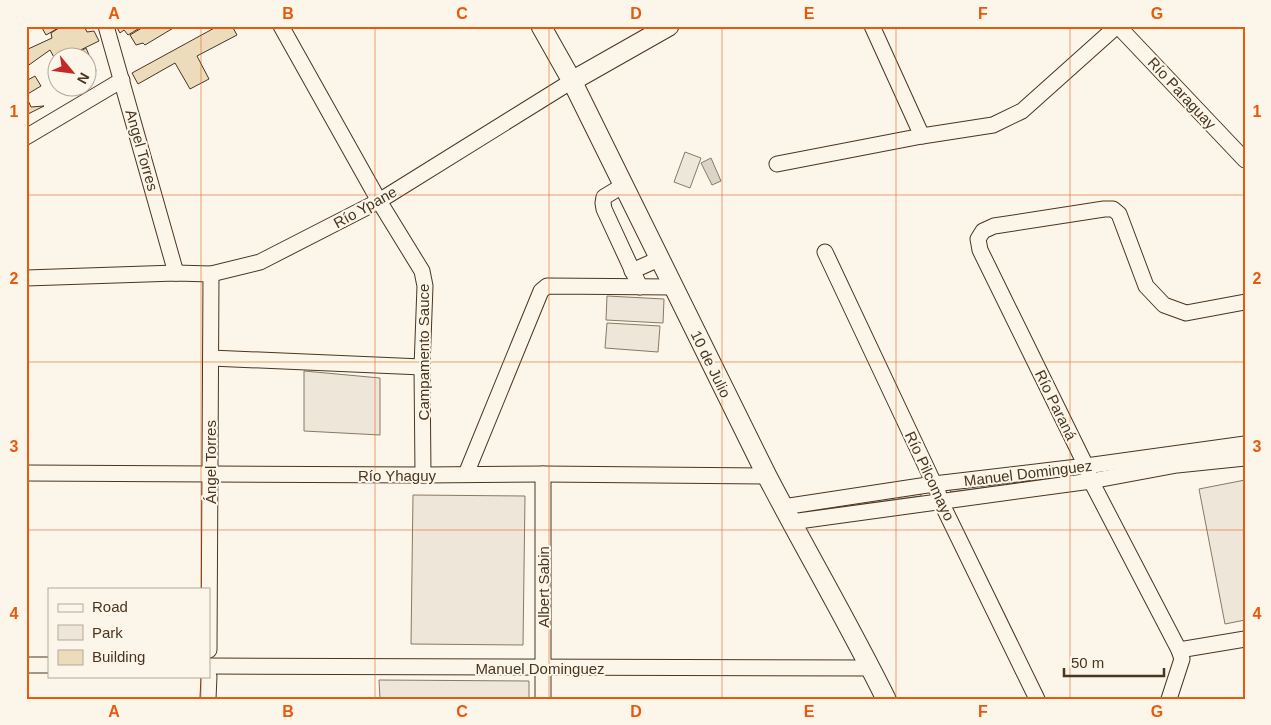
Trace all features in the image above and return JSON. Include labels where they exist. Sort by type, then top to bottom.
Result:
[{"type":"main road","name":"10 de Julio","points":[[541,26],[572,81],[767,476],[886,699]]},
{"type":"main road","name":"Río Ypane","points":[[572,81],[669,26]]},
{"type":"street","name":"Angel Torres","points":[[106,26],[176,273]]},
{"type":"street","name":"Campamento Sauce","points":[[281,26],[379,201],[422,271],[425,286],[422,367],[423,475]]},
{"type":"street","points":[[872,26],[922,136]]},
{"type":"street","points":[[777,164],[922,136],[993,125],[1022,111],[1117,26]]},
{"type":"street","name":"Río Paraguay","points":[[1117,26],[1245,160]]},
{"type":"street","points":[[26,137],[122,80]]},
{"type":"street","name":"Río Ypane","points":[[26,278],[176,273],[211,274],[260,262],[379,201],[572,81]]},
{"type":"street","points":[[624,185],[604,197],[603,203],[604,209],[640,287]]},
{"type":"street","name":"Río Paraná","points":[[1179,650],[1091,480],[1086,466],[980,250],[978,239],[983,231],[994,226],[1113,209],[1119,214],[1146,286],[1164,305],[1186,313],[1245,302]]},
{"type":"street","name":"Río Pilcomayo","points":[[825,252],[940,500],[1037,699]]},
{"type":"street","points":[[632,271],[659,259]]},
{"type":"street","name":"Ángel Torres","points":[[209,588],[211,274]]},
{"type":"street","points":[[466,474],[541,291],[547,286],[674,287]]},
{"type":"street","points":[[211,358],[422,367]]},
{"type":"street","name":"Manuel Dominguez","points":[[787,514],[934,484],[1086,466],[1245,444]]},
{"type":"street","name":"Manuel Dominguez","points":[[787,514],[940,500],[1091,480],[1177,465],[1245,458]]},
{"type":"street","name":"Río Yhaguy","points":[[26,473],[767,476]]},
{"type":"street","name":"Albert Sabin","points":[[543,474],[543,699]]},
{"type":"street","points":[[1169,699],[1182,659],[1179,650],[1245,639]]},
{"type":"street","points":[[26,665],[48,666]]},
{"type":"street","name":"Manuel Dominguez","points":[[210,666],[871,668]]},
{"type":"street","points":[[208,699],[209,678]]},
{"type":"green space","points":[[685,152],[701,158],[690,188],[674,182]]},
{"type":"green space","points":[[607,296],[664,299],[663,323],[606,320]]},
{"type":"green space","points":[[607,323],[660,326],[658,352],[605,348]]},
{"type":"green space","points":[[304,371],[380,378],[380,435],[304,431]]},
{"type":"green space","points":[[1076,475],[951,492],[950,491],[950,489]]},
{"type":"green space","points":[[1245,480],[1245,620],[1225,624],[1199,489]]},
{"type":"green space","points":[[920,493],[921,496],[803,511]]},
{"type":"green space","points":[[413,495],[525,496],[523,645],[411,644]]},
{"type":"green space","points":[[379,680],[529,681],[529,699],[380,699]]},
{"type":"shaded area","points":[[711,158],[721,181],[712,185],[701,163]]},
{"type":"building","points":[[41,26],[62,26],[46,35]]},
{"type":"building","points":[[62,26],[84,26],[87,32],[94,31],[99,41],[85,48],[48,48],[48,51],[26,67],[26,50],[52,38],[51,33]]},
{"type":"building","points":[[116,26],[143,26],[128,35],[124,30],[120,33]]},
{"type":"building","points":[[145,26],[175,27],[145,45],[143,43],[136,45],[130,35]]},
{"type":"building","points":[[218,26],[232,26],[237,35],[197,56],[209,79],[190,89],[175,63],[138,84],[132,73]]},
{"type":"building","points":[[35,76],[41,86],[26,95],[26,81]]},
{"type":"building","points":[[26,96],[31,107],[44,106],[26,115]]}]
